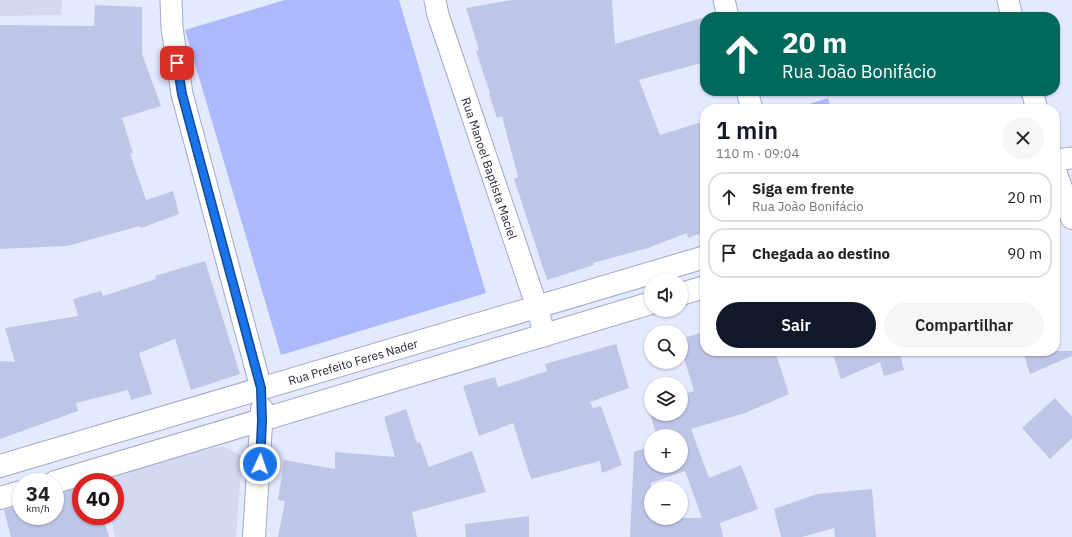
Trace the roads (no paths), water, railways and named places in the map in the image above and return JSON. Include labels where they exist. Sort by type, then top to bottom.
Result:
[{"type":"street","points":[[171,0],[172,28],[182,94],[261,388],[262,421],[254,537]]},
{"type":"street","name":"Rua Manoel Baptista Maciel","points":[[435,0],[440,22],[537,307],[545,336]]},
{"type":"street","points":[[724,0],[727,12]]},
{"type":"street","points":[[1008,0],[1011,12]]},
{"type":"street","points":[[1060,159],[1072,158]]},
{"type":"street","points":[[1060,177],[1072,218]]},
{"type":"street","name":"Rua Prefeito Feres Nader","points":[[0,466],[700,258]]},
{"type":"street","points":[[688,292],[700,288]]},
{"type":"street","points":[[64,479],[644,305]]},
{"type":"street","points":[[0,498],[12,495]]}]
